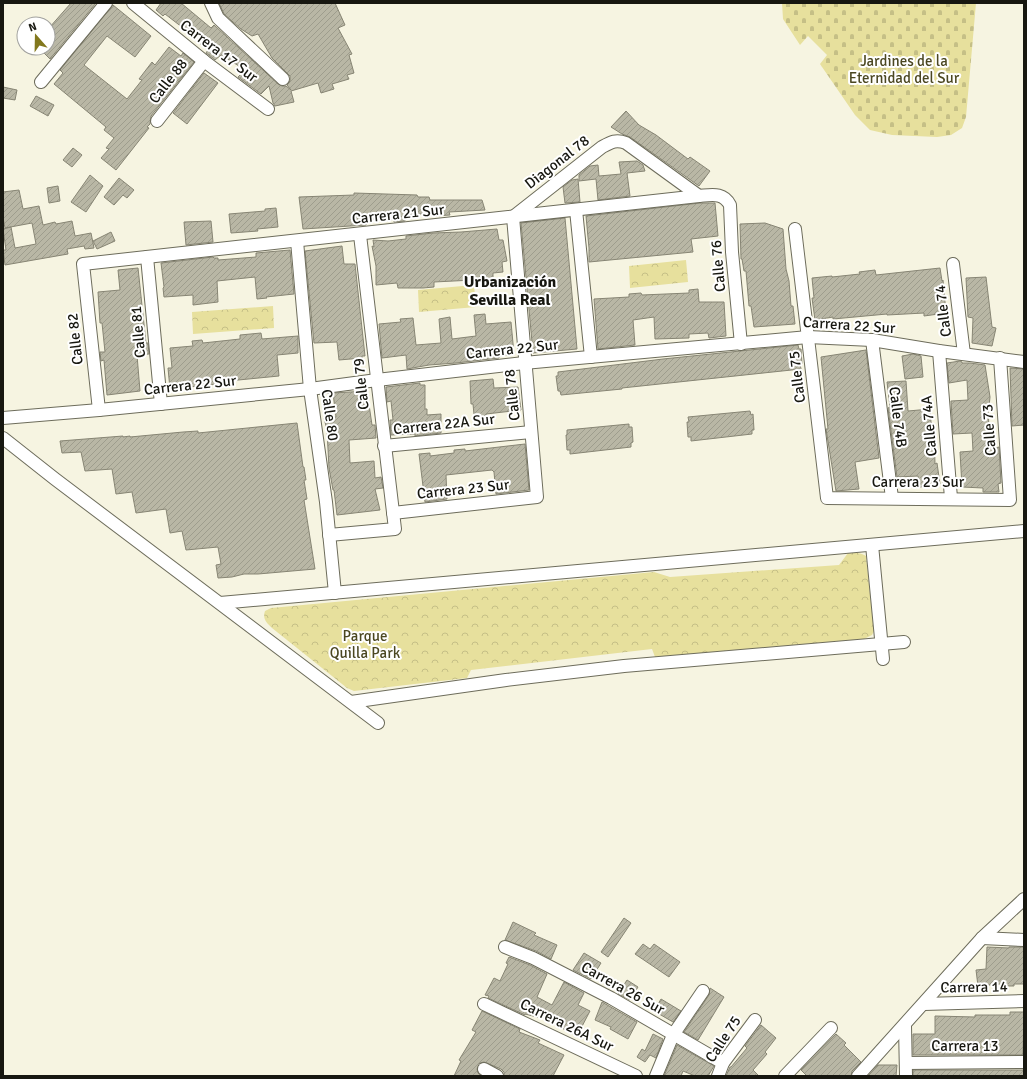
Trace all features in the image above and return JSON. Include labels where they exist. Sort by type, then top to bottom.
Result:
[{"type":"street","points":[[41,82],[106,3]]},
{"type":"street","name":"Carrera 17 Sur","points":[[133,3],[204,61],[268,109]]},
{"type":"street","points":[[211,3],[218,18],[283,79]]},
{"type":"street","name":"Calle 88","points":[[157,121],[204,61]]},
{"type":"street","name":"Diagonal 78","points":[[512,218],[602,147],[612,141],[626,143],[699,196]]},
{"type":"street","name":"Carrera 21 Sur","points":[[83,264],[716,195]]},
{"type":"street","name":"Calle 76","points":[[716,195],[722,196],[730,205],[732,252],[741,344]]},
{"type":"street","points":[[576,210],[591,358]]},
{"type":"street","name":"Calle 78","points":[[512,218],[537,497]]},
{"type":"street","name":"Calle 75","points":[[795,229],[827,498]]},
{"type":"street","name":"Calle 79","points":[[329,535],[395,529],[360,235]]},
{"type":"street","name":"Calle 80","points":[[297,241],[310,389],[326,502],[334,593]]},
{"type":"street","name":"Calle 81","points":[[147,257],[161,404]]},
{"type":"street","name":"Calle 82","points":[[83,264],[99,410]]},
{"type":"street","name":"Calle 74","points":[[953,264],[964,354]]},
{"type":"street","name":"Carrera 22 Sur","points":[[3,418],[310,389],[524,363],[808,337],[872,340],[939,351],[1024,362]]},
{"type":"street","name":"Calle 74B","points":[[872,340],[892,498]]},
{"type":"street","name":"Calle 74A","points":[[939,351],[951,498]]},
{"type":"street","name":"Calle 73","points":[[1000,358],[1010,500]]},
{"type":"street","name":"Carrera 22A Sur","points":[[384,446],[531,432]]},
{"type":"street","points":[[3,438],[378,723]]},
{"type":"street","name":"Carrera 23 Sur","points":[[393,512],[537,497]]},
{"type":"street","name":"Carrera 23 Sur","points":[[827,498],[951,498],[1010,500]]},
{"type":"street","points":[[220,604],[1024,531]]},
{"type":"street","points":[[872,545],[883,659]]},
{"type":"street","points":[[351,702],[506,680],[624,666],[904,642]]},
{"type":"street","points":[[858,1076],[982,938],[1024,899]]},
{"type":"street","points":[[982,938],[1024,940]]},
{"type":"street","name":"Carrera 26 Sur","points":[[505,947],[533,958],[643,1015],[673,1035],[723,1063]]},
{"type":"street","points":[[656,1076],[673,1035],[703,990]]},
{"type":"street","name":"Carrera 14","points":[[924,1004],[1024,1001]]},
{"type":"street","name":"Carrera 26A Sur","points":[[484,1004],[636,1076]]},
{"type":"street","name":"Calle 75","points":[[718,1076],[723,1063],[755,1020]]},
{"type":"street","points":[[904,1026],[906,1076]]},
{"type":"street","points":[[791,1074],[831,1028]]},
{"type":"street","name":"Carrera 13","points":[[906,1063],[1024,1062]]},
{"type":"street","points":[[484,1069],[497,1076]]},
{"type":"green space","name":"Jardines de la Eternidad del Sur","points":[[782,3],[976,3],[966,117],[962,128],[951,135],[937,137],[892,135],[870,130],[855,115],[820,64],[827,55],[808,36],[800,45],[783,19]]},
{"type":"green space","points":[[686,260],[688,282],[630,288],[629,266]]},
{"type":"green space","points":[[474,285],[476,307],[419,312],[418,290]]},
{"type":"green space","points":[[273,306],[274,328],[193,334],[192,312]]},
{"type":"green space","name":"Parque Quilla Park","points":[[848,553],[860,553],[866,556],[874,631],[872,635],[864,639],[655,657],[652,649],[471,670],[467,678],[354,691],[347,688],[272,628],[264,616],[265,611],[271,608],[654,572],[670,577],[839,565]]},
{"type":"building","points":[[71,3],[96,3],[56,52],[56,20]]},
{"type":"building","points":[[161,3],[181,3],[211,28],[214,25],[278,84],[286,86],[291,90],[287,85],[290,81],[290,76],[272,58],[258,34],[252,36],[241,29],[224,14],[219,3],[335,3],[345,25],[338,28],[352,54],[349,55],[354,73],[347,75],[349,79],[332,84],[334,89],[321,93],[318,83],[291,91],[294,102],[275,106],[269,86],[261,94],[238,77],[241,74],[236,70],[239,66],[221,55],[215,60],[206,53],[208,50],[198,42],[200,41],[165,14],[163,16],[156,10]]},
{"type":"building","points":[[113,5],[151,36],[135,57],[107,36],[84,65],[127,99],[142,80],[139,79],[152,62],[155,65],[169,47],[181,56],[183,53],[194,62],[151,116],[150,124],[147,127],[149,128],[116,170],[101,158],[109,149],[106,148],[114,138],[104,130],[106,127],[54,84],[63,73],[60,70]]},
{"type":"building","points":[[204,73],[218,83],[187,124],[173,113]]},
{"type":"building","points":[[3,87],[17,90],[15,100],[3,98]]},
{"type":"building","points":[[36,96],[54,105],[48,116],[30,106]]},
{"type":"building","points":[[626,111],[639,125],[656,135],[688,159],[690,157],[710,171],[699,186],[630,137],[611,127]]},
{"type":"building","points":[[73,148],[82,155],[72,167],[63,160]]},
{"type":"building","points":[[637,161],[643,165],[645,171],[627,173],[630,196],[598,200],[596,179],[579,181],[579,175],[590,166],[598,165],[599,176],[621,174],[619,162]]},
{"type":"building","points":[[90,175],[103,186],[86,212],[71,202]]},
{"type":"building","points":[[119,178],[134,190],[127,198],[123,195],[114,205],[104,197]]},
{"type":"building","points":[[578,179],[580,202],[565,203],[563,187],[572,180]]},
{"type":"building","points":[[58,186],[60,201],[49,203],[47,188]]},
{"type":"building","points":[[19,190],[23,209],[39,206],[43,225],[55,222],[56,224],[72,221],[75,236],[91,233],[94,248],[85,249],[84,246],[67,249],[68,254],[5,265],[3,250],[6,250],[3,229],[11,227],[15,248],[36,244],[32,223],[5,228],[3,218],[3,192]]},
{"type":"building","points":[[354,193],[417,195],[418,197],[429,197],[430,200],[482,200],[485,210],[449,212],[450,215],[435,216],[434,213],[404,215],[405,221],[394,222],[394,219],[387,221],[386,218],[366,220],[366,225],[303,229],[299,197],[354,195]]},
{"type":"building","points":[[700,203],[715,203],[718,236],[691,239],[693,252],[589,262],[586,216]]},
{"type":"building","points":[[276,208],[278,227],[257,229],[258,231],[231,233],[229,214],[265,211],[265,209]]},
{"type":"building","points":[[565,218],[577,349],[533,353],[521,223]]},
{"type":"building","points":[[211,221],[213,242],[186,245],[184,222]]},
{"type":"building","points":[[765,223],[783,229],[786,269],[795,324],[754,327],[751,306],[749,306],[746,271],[744,271],[741,259],[740,224]]},
{"type":"building","points":[[497,229],[499,240],[503,240],[507,261],[502,262],[503,272],[493,273],[493,279],[434,282],[434,287],[423,288],[398,288],[397,283],[376,285],[376,266],[372,246],[374,247],[373,240],[388,241],[406,239],[406,236],[433,233]]},
{"type":"building","points":[[111,232],[115,241],[97,249],[93,241]]},
{"type":"building","points":[[342,246],[344,264],[355,264],[365,356],[362,356],[362,358],[339,360],[337,342],[314,343],[305,251]]},
{"type":"building","points":[[290,250],[294,294],[257,299],[255,277],[217,281],[218,302],[193,305],[193,295],[164,297],[161,263],[213,257],[218,258],[218,260],[256,257],[256,253]]},
{"type":"building","points":[[138,268],[146,343],[148,343],[149,354],[137,355],[140,391],[107,395],[104,360],[101,361],[100,352],[105,352],[102,323],[100,323],[98,292],[120,290],[118,270]]},
{"type":"building","points":[[940,268],[942,281],[943,280],[946,313],[924,316],[924,313],[887,314],[833,319],[833,317],[815,320],[812,298],[814,298],[812,278],[860,274],[859,272],[875,270],[876,275]]},
{"type":"building","points":[[986,277],[992,327],[996,328],[992,346],[972,343],[973,318],[968,317],[966,278]]},
{"type":"building","points":[[698,289],[699,302],[724,302],[726,336],[709,338],[708,333],[689,334],[689,338],[655,339],[654,317],[633,320],[635,345],[598,349],[594,299],[629,297],[629,294],[641,293],[642,295],[689,293],[689,290]]},
{"type":"building","points":[[485,314],[486,324],[511,322],[514,354],[499,356],[499,358],[429,365],[407,369],[406,355],[382,358],[379,324],[401,322],[400,319],[413,318],[416,345],[441,343],[439,319],[450,317],[452,339],[476,336],[474,315]]},
{"type":"building","points":[[261,333],[262,339],[298,336],[298,353],[277,355],[279,376],[218,382],[218,384],[170,389],[168,368],[172,368],[170,348],[193,346],[192,341],[202,340],[203,343],[240,339],[240,335]]},
{"type":"building","points":[[798,345],[799,349],[801,349],[801,369],[561,395],[560,391],[558,391],[556,376],[558,376],[558,372]]},
{"type":"building","points":[[866,350],[879,458],[855,462],[859,489],[836,491],[826,429],[828,429],[821,357]]},
{"type":"building","points":[[913,354],[921,356],[923,377],[905,379],[902,356]]},
{"type":"building","points":[[960,361],[962,363],[985,365],[990,397],[988,407],[989,429],[993,428],[995,448],[999,447],[1001,483],[998,484],[999,492],[983,492],[983,488],[962,487],[960,452],[973,451],[972,433],[953,434],[951,401],[968,400],[967,380],[949,383],[947,363]]},
{"type":"building","points":[[1010,368],[1024,369],[1024,425],[1012,426]]},
{"type":"building","points":[[493,379],[494,388],[518,387],[521,410],[486,414],[486,424],[475,425],[473,404],[471,404],[470,381]]},
{"type":"building","points":[[906,381],[908,411],[930,409],[932,431],[934,430],[935,464],[937,463],[940,484],[920,487],[918,476],[897,477],[888,408],[890,407],[887,382]]},
{"type":"building","points":[[420,383],[420,385],[425,385],[425,409],[427,409],[427,415],[441,414],[441,433],[415,436],[415,434],[391,435],[390,420],[393,420],[391,401],[387,402],[386,387]]},
{"type":"building","points":[[367,391],[372,425],[375,425],[376,438],[349,440],[350,463],[374,461],[375,478],[381,477],[383,488],[375,489],[380,510],[337,515],[334,490],[329,468],[327,430],[324,418],[336,417],[333,393]]},
{"type":"building","points":[[750,411],[751,415],[753,414],[754,430],[752,430],[752,434],[691,441],[691,437],[688,437],[688,417]]},
{"type":"building","points":[[297,423],[306,480],[304,480],[307,499],[304,500],[315,569],[244,574],[232,577],[218,578],[216,565],[221,564],[218,547],[186,550],[182,531],[170,533],[166,509],[136,513],[132,492],[116,494],[112,469],[85,471],[81,452],[62,453],[60,441],[198,431],[198,433]]},
{"type":"building","points":[[629,424],[629,427],[632,427],[633,442],[631,443],[631,447],[570,454],[570,450],[567,450],[567,430]]},
{"type":"building","points":[[525,444],[529,490],[496,494],[494,472],[492,470],[446,475],[447,499],[425,502],[419,454],[430,453],[430,456],[454,453],[454,450],[465,449],[465,451]]},
{"type":"building","points":[[624,918],[631,923],[608,957],[601,952]]},
{"type":"building","points":[[513,922],[536,933],[534,935],[557,945],[551,959],[536,951],[505,940]]},
{"type":"building","points":[[643,944],[650,949],[654,944],[680,962],[669,977],[635,954]]},
{"type":"building","points":[[987,947],[1024,947],[1024,984],[1014,984],[1014,986],[1001,986],[1001,984],[978,986],[976,970],[986,969]]},
{"type":"building","points":[[584,953],[601,963],[591,979],[573,970]]},
{"type":"building","points":[[509,957],[530,965],[547,974],[537,997],[552,1005],[564,982],[584,993],[578,1005],[590,1011],[577,1036],[556,1025],[557,1022],[525,1015],[488,998],[489,996],[485,995],[494,978],[500,981],[508,964],[506,963]]},
{"type":"building","points":[[627,980],[638,987],[630,1000],[618,994]]},
{"type":"building","points":[[710,988],[724,997],[698,1040],[684,1032],[709,995]]},
{"type":"building","points":[[661,999],[681,1011],[673,1022],[654,1011]]},
{"type":"building","points":[[602,1002],[637,1022],[628,1039],[610,1029],[611,1027],[595,1020]]},
{"type":"building","points":[[482,1011],[520,1029],[519,1032],[540,1040],[538,1043],[564,1055],[553,1076],[504,1076],[504,1072],[501,1069],[484,1062],[480,1063],[477,1069],[481,1076],[454,1076],[461,1061],[459,1060],[476,1032],[472,1030]]},
{"type":"building","points":[[1010,1012],[1024,1012],[1023,1055],[913,1055],[913,1034],[935,1034],[935,1016],[975,1017],[975,1015],[1010,1015]]},
{"type":"building","points":[[761,1025],[776,1038],[765,1052],[767,1054],[753,1070],[759,1076],[726,1076],[730,1067],[747,1048],[745,1046]]},
{"type":"building","points":[[653,1034],[663,1039],[656,1058],[650,1055],[645,1062],[637,1057],[642,1049],[645,1051]]},
{"type":"building","points":[[836,1034],[846,1043],[844,1045],[861,1062],[852,1071],[851,1076],[807,1076],[801,1070]]},
{"type":"building","points":[[677,1045],[714,1066],[708,1076],[695,1076],[683,1071],[681,1076],[664,1076]]},
{"type":"building","points":[[878,1065],[897,1065],[896,1076],[868,1076]]},
{"type":"building","points":[[913,1070],[1024,1070],[1024,1076],[913,1076]]},
{"type":"district","name":"Urbanización Sevilla Real","points":[[510,290]]}]
